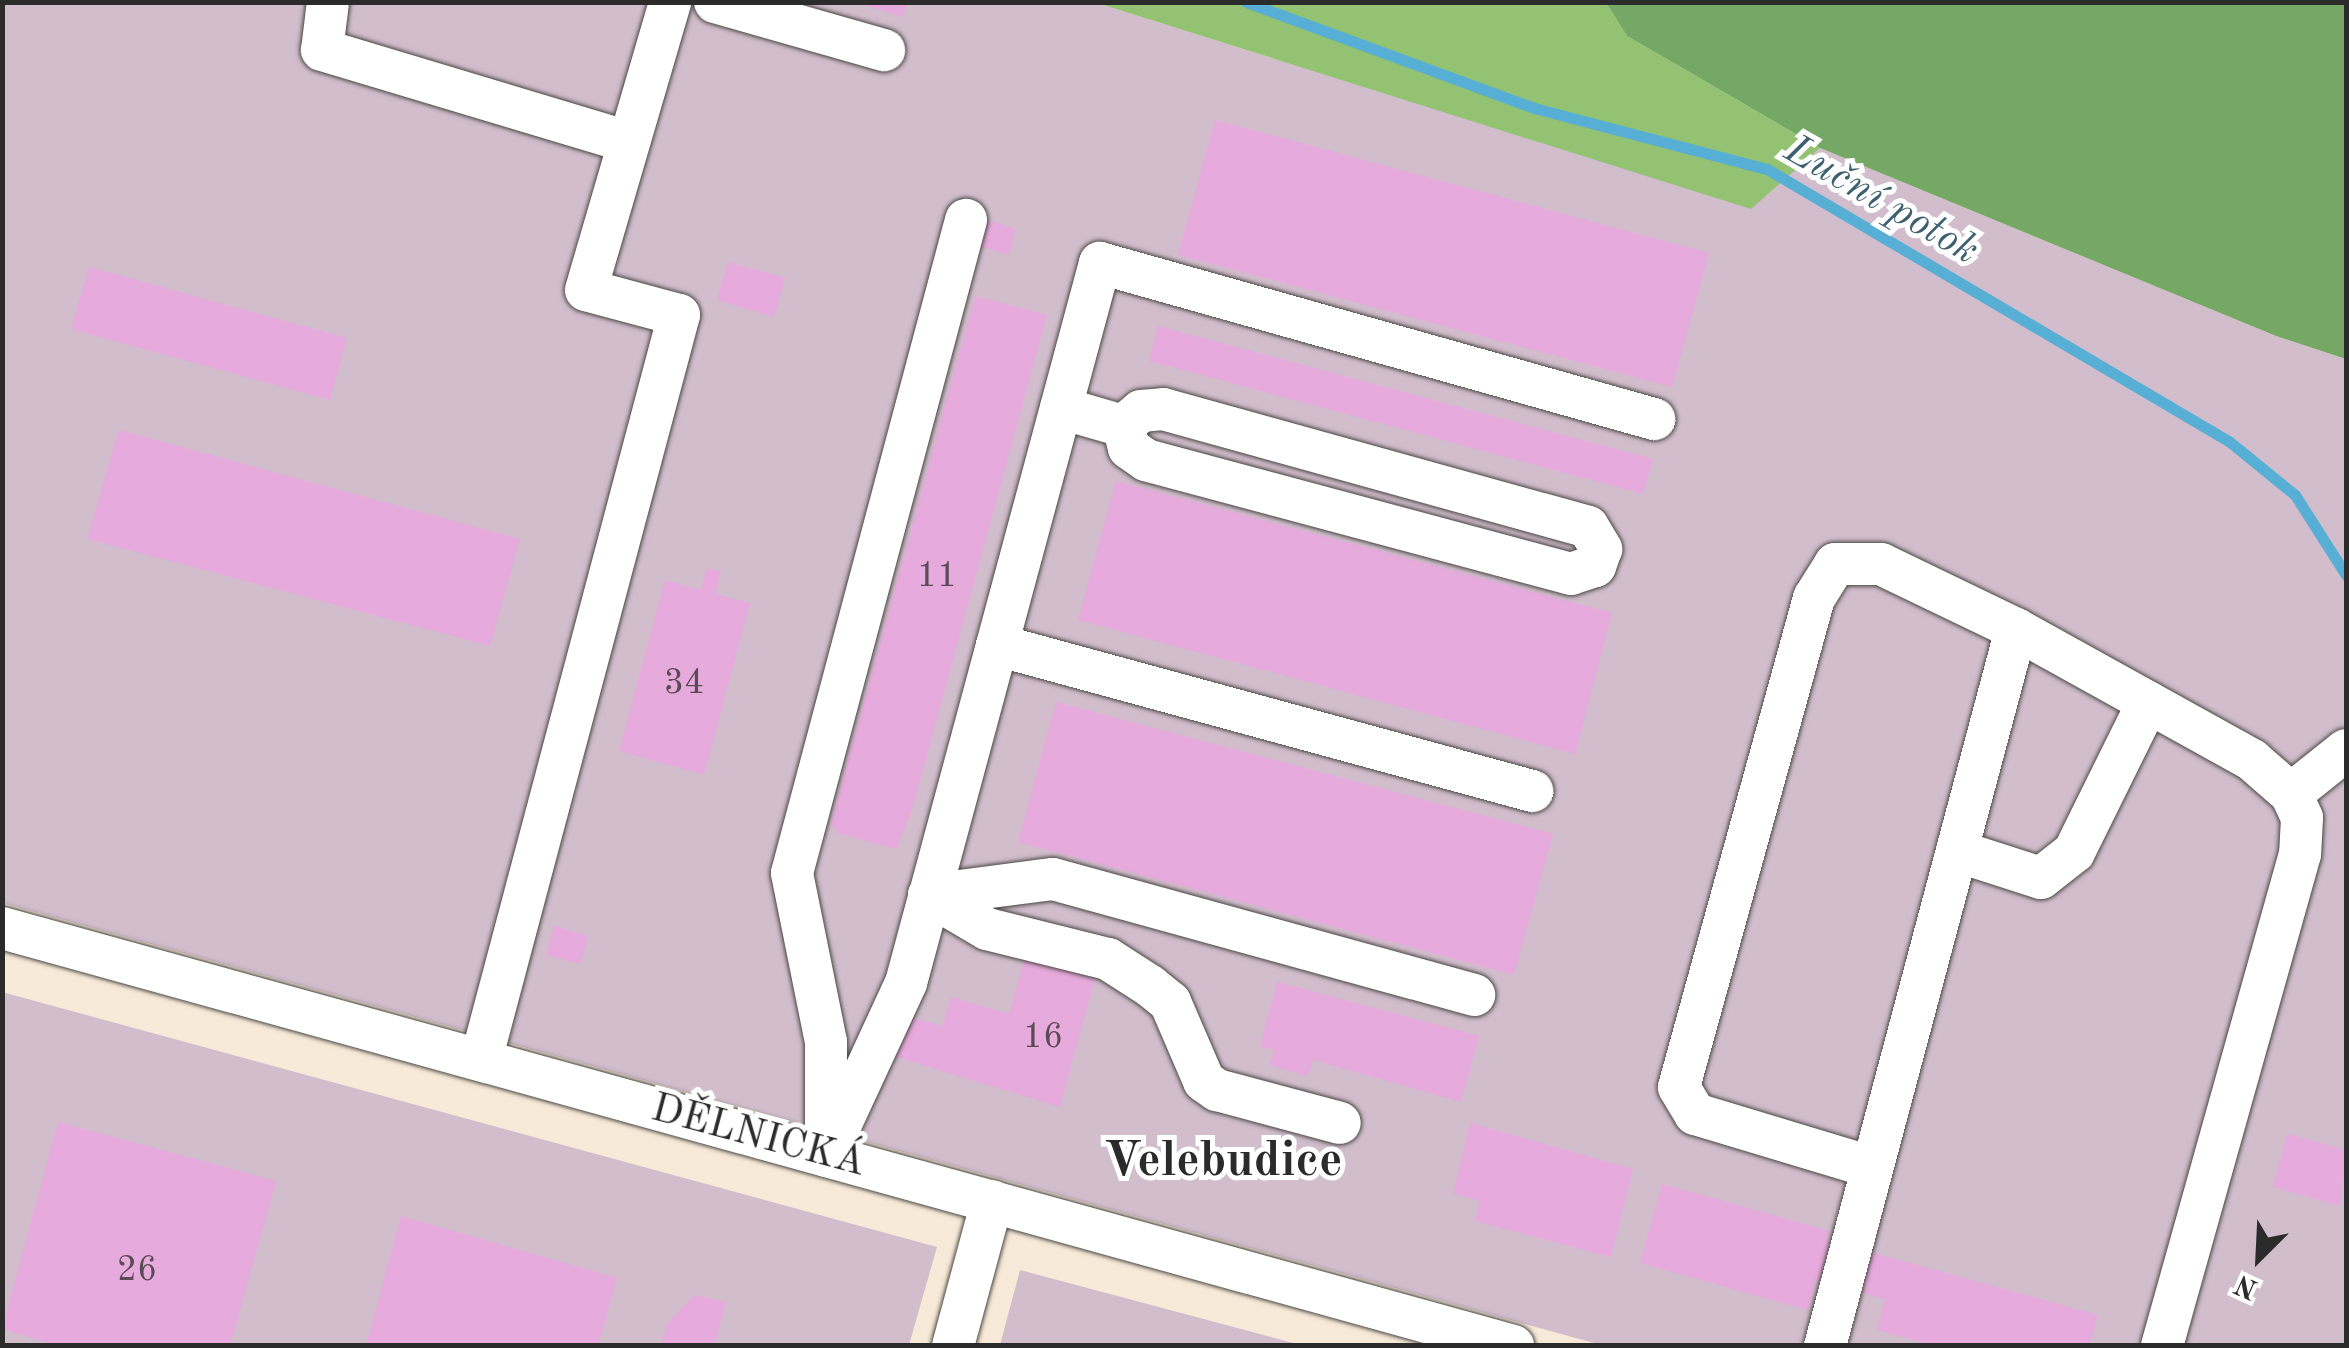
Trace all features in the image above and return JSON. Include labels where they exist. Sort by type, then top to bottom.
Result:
[{"type":"street","points":[[328,2],[322,50],[630,142]]},
{"type":"street","points":[[481,1060],[679,316],[586,290],[670,2]]},
{"type":"street","points":[[716,2],[884,50]]},
{"type":"street","points":[[826,1156],[826,1042],[792,873],[966,220]]},
{"type":"street","points":[[826,1156],[906,983],[1100,263],[1654,419]]},
{"type":"street","points":[[1061,408],[1123,426]]},
{"type":"street","points":[[1163,409],[1588,528],[1601,549],[1595,566],[1571,574],[1146,460],[1129,448],[1123,426],[1140,410],[1163,409]]},
{"type":"street","points":[[1871,1167],[1694,1114],[1679,1087],[1814,598],[1834,564],[1881,564],[2016,629],[2252,760],[2291,794],[2302,818],[2300,854],[2162,1346]]},
{"type":"street","points":[[1825,1346],[2016,629]]},
{"type":"street","points":[[997,646],[1532,791]]},
{"type":"street","points":[[1957,850],[2041,878],[2074,852],[2148,702]]},
{"type":"street","points":[[2291,794],[2346,750]]},
{"type":"street","points":[[929,895],[1053,879],[1474,995]]},
{"type":"street","points":[[929,895],[988,928],[1108,959],[1170,1002],[1204,1082],[1217,1090],[1340,1123]]},
{"type":"street","name":"DĚLNICKÁ","points":[[2,928],[1513,1346]]},
{"type":"street","points":[[953,1346],[992,1201]]},
{"type":"shaded area","points":[[2,3],[1097,3],[1750,208],[1820,148],[2276,336],[2346,359],[2346,1345],[1601,1345],[3,903]]},
{"type":"shaded area","points":[[2,992],[937,1247],[909,1345],[3,1345]]},
{"type":"shaded area","points":[[1020,1270],[1301,1345],[1000,1345]]},
{"type":"green space","points":[[1097,3],[1606,3],[1627,36],[1820,148],[1751,209]]},
{"type":"green space","points":[[1606,3],[2346,3],[2346,359],[2276,336],[1820,148],[1627,36]]},
{"type":"building","points":[[855,2],[907,2],[903,17]]},
{"type":"building","points":[[1215,120],[1709,253],[1672,387],[1178,255]]},
{"type":"building","points":[[983,219],[1016,229],[1009,255],[976,245]]},
{"type":"building","points":[[728,262],[785,278],[774,317],[717,300]]},
{"type":"building","points":[[89,267],[347,338],[330,400],[71,329]]},
{"type":"building","points":[[975,296],[1047,315],[912,810],[896,849],[837,833],[831,823]]},
{"type":"building","points":[[1158,326],[1653,459],[1643,494],[1149,361]]},
{"type":"building","points":[[119,430],[520,539],[490,646],[87,539]]},
{"type":"building","points":[[1116,481],[1612,613],[1575,754],[1078,620]]},
{"type":"building","points":[[707,568],[721,572],[715,594],[750,603],[704,775],[619,751],[665,580],[700,590]]},
{"type":"building","points":[[1056,702],[1553,834],[1514,975],[1018,842]]},
{"type":"building","points":[[554,926],[588,936],[580,964],[546,955]]},
{"type":"building","points":[[1026,952],[1097,971],[1060,1107],[896,1057],[907,1017],[943,1026],[951,997],[1009,1014]]},
{"type":"building","points":[[1277,982],[1479,1036],[1461,1102],[1313,1060],[1308,1076],[1269,1065],[1274,1050],[1260,1046]]},
{"type":"building","points":[[58,1122],[276,1181],[230,1346],[60,1346],[2,1329]]},
{"type":"building","points":[[1470,1123],[1633,1169],[1611,1257],[1475,1221],[1480,1201],[1453,1194]]},
{"type":"building","points":[[2287,1134],[2346,1150],[2340,1206],[2273,1187]]},
{"type":"building","points":[[1662,1184],[1830,1231],[1827,1240],[1842,1244],[1831,1283],[1816,1279],[1808,1310],[1640,1263]]},
{"type":"building","points":[[401,1216],[617,1278],[598,1346],[366,1346]]},
{"type":"building","points":[[1870,1252],[2098,1315],[2089,1346],[1935,1346],[1877,1330],[1885,1299],[1859,1292]]},
{"type":"building","points":[[695,1295],[726,1302],[714,1346],[662,1343],[667,1324]]},
{"type":"waterway","name":"Luční potok","points":[[1246,2],[1534,108],[1767,169],[2230,442],[2295,495],[2346,575]]},
{"type":"district","name":"Velebudice","points":[[1223,1163]]}]
